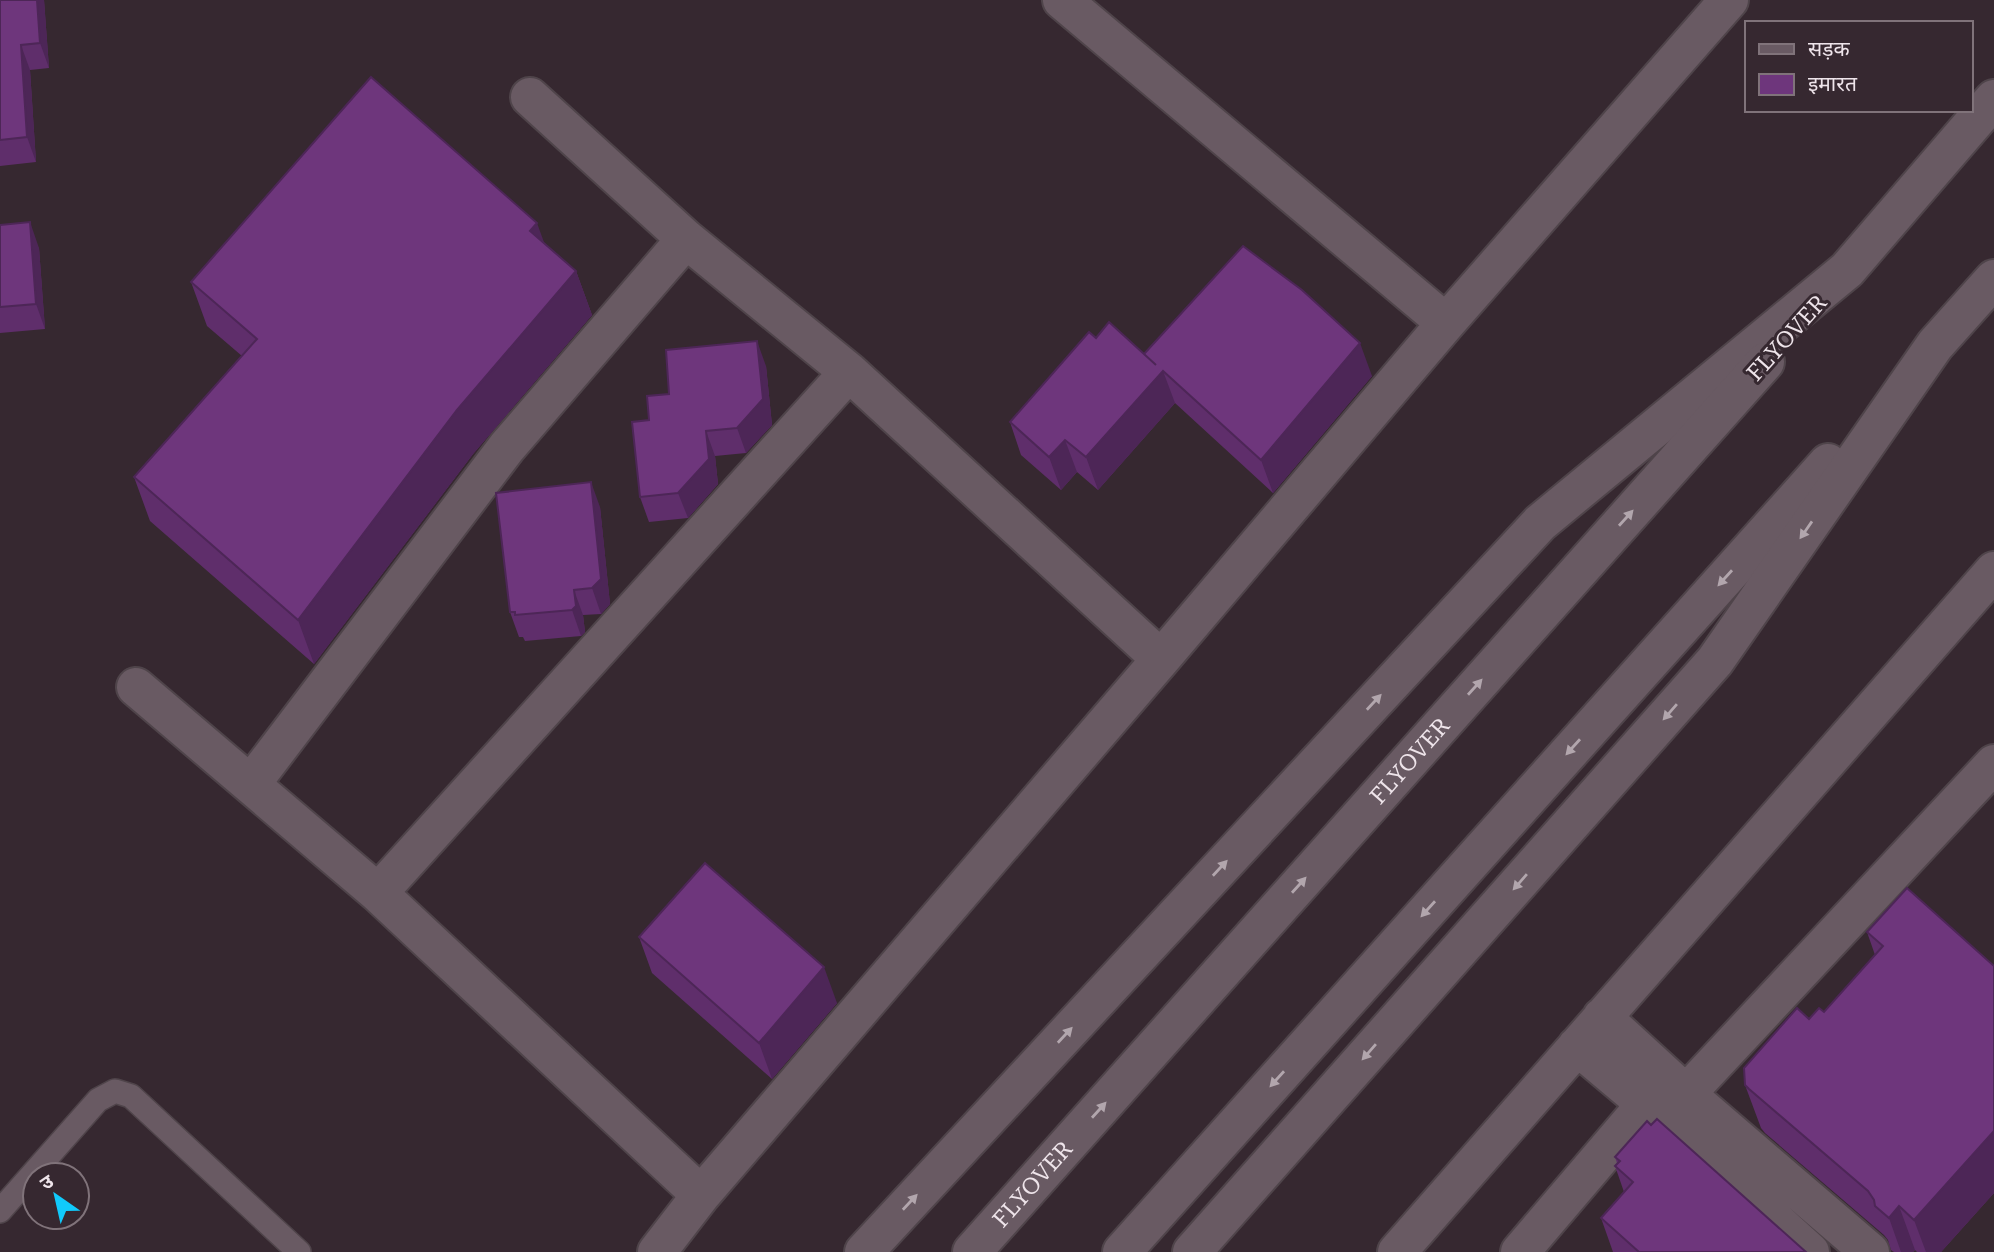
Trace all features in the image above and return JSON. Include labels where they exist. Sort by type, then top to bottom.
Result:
[{"type":"street","points":[[1062,0],[1446,323]]},
{"type":"street","points":[[657,1252],[701,1195],[1446,323],[1729,0]]},
{"type":"street","points":[[530,97],[686,239],[849,372],[1161,659]]},
{"type":"street","points":[[864,1252],[1540,523],[1847,270],[1994,99]]},
{"type":"street","points":[[250,784],[507,447],[686,239]]},
{"type":"street","name":"FLYOVER","points":[[972,1252],[1847,270]]},
{"type":"street","points":[[1122,1252],[1994,279]]},
{"type":"street","points":[[1192,1252],[1715,661],[1935,345]]},
{"type":"street","points":[[379,893],[849,372]]},
{"type":"street","points":[[1397,1252],[1602,1017],[1989,585]]},
{"type":"street","points":[[136,687],[379,893],[701,1195]]},
{"type":"street","points":[[1686,1094],[1994,764]]},
{"type":"street","points":[[1602,1017],[1686,1094],[1870,1252]]},
{"type":"street","points":[[1577,1046],[1646,1104],[1810,1252]]},
{"type":"street","points":[[1520,1252],[1646,1104]]},
{"type":"lane","points":[[0,1211],[98,1100],[115,1091],[131,1096],[299,1252]]},
{"type":"building","points":[[0,0],[37,0],[40,43],[21,45],[27,137],[0,140]]},
{"type":"building","points":[[371,77],[537,223],[530,231],[576,271],[457,410],[298,620],[134,477],[257,339],[191,282]]},
{"type":"building","points":[[30,222],[36,304],[0,307],[0,225]]},
{"type":"building","points":[[1243,246],[1302,290],[1360,343],[1261,460],[1163,371],[1086,457],[1065,440],[1049,457],[1010,422],[1089,332],[1096,338],[1109,322],[1156,365],[1144,354]]},
{"type":"building","points":[[757,341],[763,399],[737,428],[706,431],[709,459],[678,493],[640,497],[632,422],[649,420],[647,396],[669,394],[666,350]]},
{"type":"building","points":[[591,482],[601,579],[592,588],[574,590],[576,606],[572,610],[515,615],[515,612],[510,612],[496,493]]},
{"type":"building","points":[[705,863],[824,967],[759,1043],[639,937]]},
{"type":"building","points":[[1907,888],[1994,966],[1994,1131],[1914,1220],[1899,1206],[1889,1218],[1875,1206],[1868,1191],[1745,1085],[1744,1068],[1797,1008],[1809,1019],[1819,1008],[1824,1012],[1883,946],[1867,932]]},
{"type":"building","points":[[1657,1119],[1806,1252],[1639,1252],[1601,1218],[1633,1182],[1615,1166],[1620,1161],[1615,1157],[1647,1121],[1651,1125]]}]
